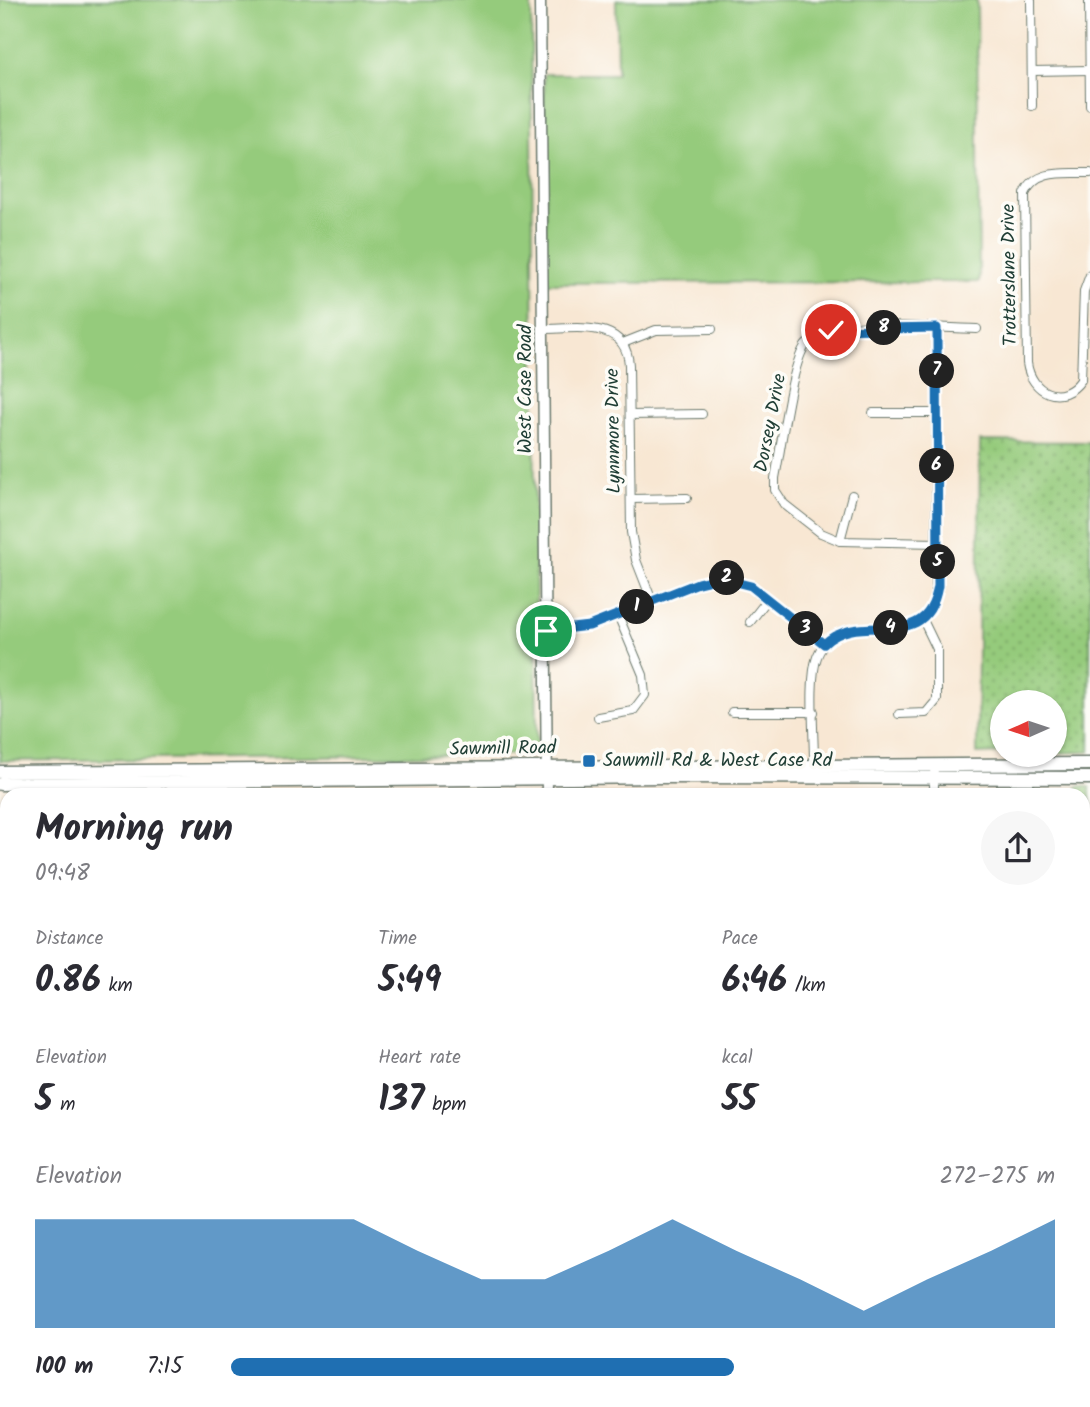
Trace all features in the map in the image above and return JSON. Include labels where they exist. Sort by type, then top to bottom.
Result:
[{"type":"main road","name":"West Case Road","points":[[540,0],[547,788]]},
{"type":"main road","name":"Sawmill Road","points":[[0,772],[934,771],[1090,764]]},
{"type":"main road","name":"Sawmill Road","points":[[934,771],[1090,778]]},
{"type":"main road","name":"Sawmill Road","points":[[0,784],[547,773]]},
{"type":"street","points":[[1031,0],[1032,106]]},
{"type":"street","points":[[1088,0],[1090,106]]},
{"type":"street","points":[[1032,71],[1090,70]]},
{"type":"street","name":"Trotterslane Drive","points":[[1090,173],[1038,176],[1030,183],[1025,194],[1027,363],[1028,376],[1035,386],[1057,394],[1076,387],[1081,380],[1084,291],[1090,275]]},
{"type":"street","points":[[814,771],[816,661],[824,644],[844,630],[907,626],[923,620],[936,596],[937,328]]},
{"type":"street","name":"Lynnmore Drive","points":[[544,329],[602,330],[614,334],[623,344],[629,365],[633,548],[652,601]]},
{"type":"street","points":[[623,344],[656,330],[712,329]]},
{"type":"street","name":"Dorsey Drive","points":[[839,541],[821,534],[778,496],[775,478],[796,373],[805,346],[818,334],[831,330],[977,329]]},
{"type":"street","points":[[873,413],[937,413]]},
{"type":"street","points":[[630,415],[702,414]]},
{"type":"street","points":[[852,495],[839,541],[858,544],[938,543]]},
{"type":"street","points":[[631,499],[687,498]]},
{"type":"street","points":[[546,631],[581,628],[719,578],[745,583],[824,644]]},
{"type":"street","points":[[750,622],[768,599]]},
{"type":"street","points":[[598,716],[633,711],[645,695],[643,675],[618,615]]},
{"type":"street","points":[[899,714],[926,713],[937,700],[937,649],[923,620]]},
{"type":"street","points":[[732,712],[814,712]]},
{"type":"street","points":[[934,771],[934,788]]},
{"type":"green space","points":[[0,0],[531,0],[537,754],[0,761]]},
{"type":"green space","points":[[616,0],[977,0],[979,282],[546,283],[544,74],[617,74]]},
{"type":"green space","points":[[980,441],[1090,442],[1090,752],[1068,753],[1068,690],[990,690],[990,754],[977,754]]},
{"type":"place","name":"Sawmill Rd & West Case Rd","points":[[589,761]]},
{"type":"route","points":[[546,631],[573,630],[589,626],[707,579],[719,578],[729,578],[751,586],[824,644],[830,638],[852,628],[891,628],[923,620],[933,605],[938,586],[937,328],[831,330]]}]
